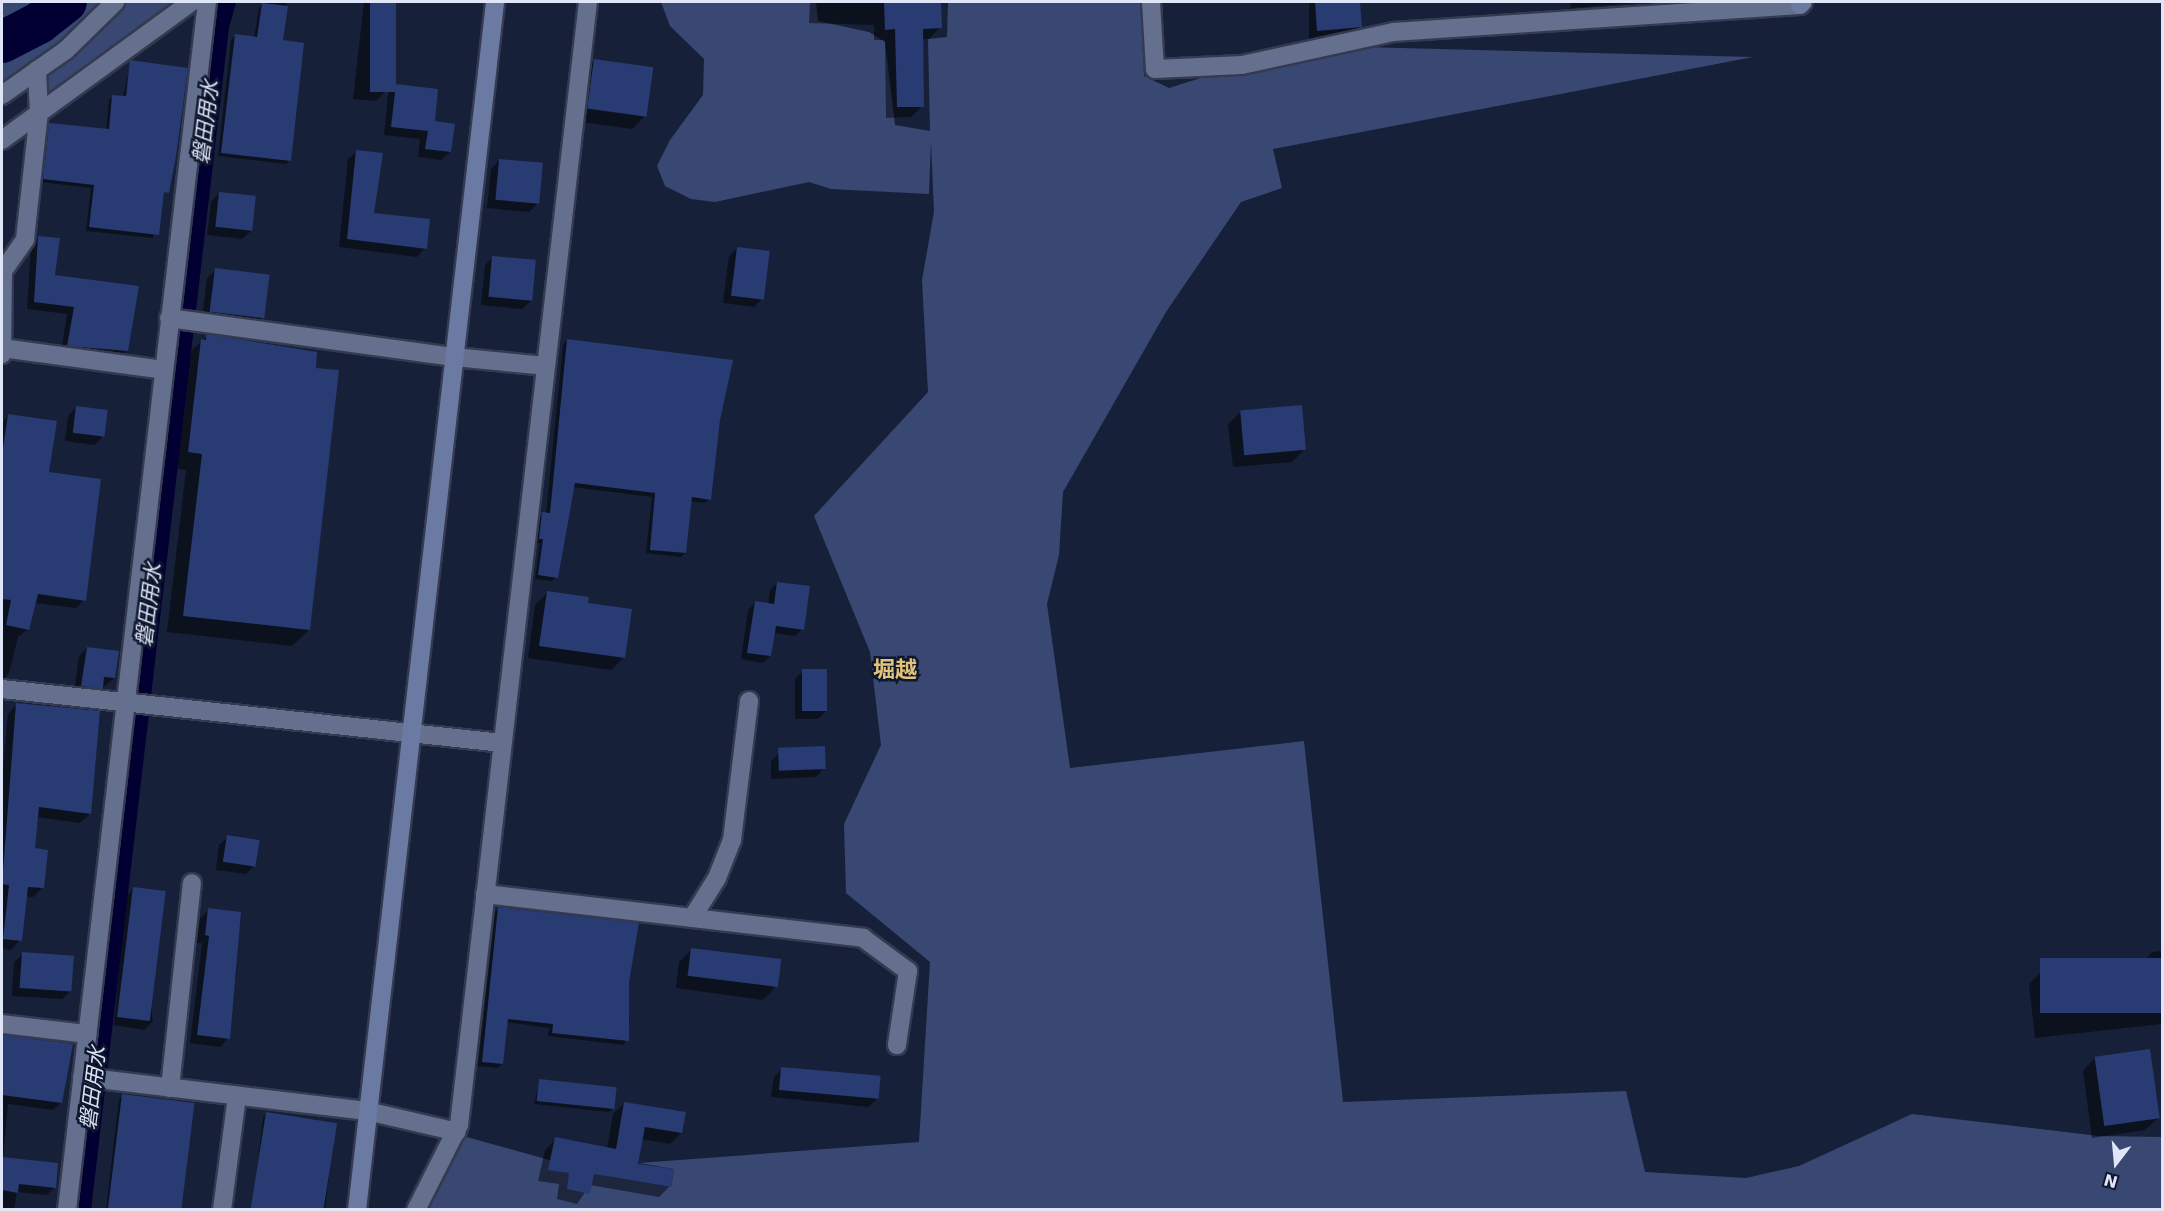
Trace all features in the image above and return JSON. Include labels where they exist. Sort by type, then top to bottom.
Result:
[{"type":"street","points":[[2,95],[66,50],[116,2]]},
{"type":"street","points":[[2,140],[191,2]]},
{"type":"street","points":[[67,1209],[207,2]]},
{"type":"street","points":[[357,1209],[495,2]]},
{"type":"street","points":[[416,1209],[457,1132],[588,2]]},
{"type":"street","points":[[1151,2],[1155,69],[1242,65],[1393,32],[1802,4]]},
{"type":"street","points":[[2,354],[3,271],[25,239],[39,113],[37,70]]},
{"type":"street","points":[[170,318],[454,357],[545,366]]},
{"type":"street","points":[[2,348],[164,370]]},
{"type":"street","points":[[2,689],[502,743]]},
{"type":"street","points":[[692,918],[717,878],[732,840],[749,701]]},
{"type":"street","points":[[170,1088],[192,883]]},
{"type":"street","points":[[485,894],[863,938],[908,971],[897,1045]]},
{"type":"street","points":[[2,1024],[87,1034]]},
{"type":"street","points":[[82,1077],[367,1111],[457,1132]]},
{"type":"street","points":[[222,1209],[237,1096]]},
{"type":"shaded area","points":[[2,2],[189,2],[39,101],[37,70],[65,48],[2,83]]},
{"type":"shaded area","points":[[661,2],[816,2],[818,21],[869,32],[885,42],[895,125],[930,131],[928,39],[947,37],[948,2],[1141,2],[1144,76],[1169,88],[1242,65],[1324,46],[1753,57],[1273,149],[1282,188],[1241,202],[1166,312],[1063,492],[1059,555],[1047,604],[1070,768],[1304,741],[1343,1102],[1626,1091],[1645,1172],[1746,1178],[1799,1166],[1912,1114],[2099,1136],[2162,1137],[2162,1209],[428,1210],[463,1136],[611,1177],[671,1187],[674,1169],[639,1163],[919,1142],[930,962],[846,893],[844,824],[881,745],[870,652],[814,516],[928,392],[922,280],[934,212],[931,142],[929,194],[831,189],[809,182],[715,202],[691,199],[665,186],[657,166],[670,140],[703,95],[704,59],[670,26]]},
{"type":"building","points":[[370,2],[396,2],[396,92],[370,92]]},
{"type":"building","points":[[884,2],[941,2],[942,28],[923,29],[924,107],[897,107],[895,29],[885,30]]},
{"type":"building","points":[[1315,2],[1360,2],[1362,27],[1317,31]]},
{"type":"building","points":[[262,3],[288,6],[283,40],[304,43],[291,161],[221,153],[235,34],[257,37]]},
{"type":"building","points":[[594,59],[653,67],[646,117],[587,109]]},
{"type":"building","points":[[130,60],[188,68],[176,156],[169,193],[164,192],[159,235],[89,227],[94,185],[43,179],[49,123],[109,129],[112,95],[126,96]]},
{"type":"building","points":[[396,84],[438,89],[435,121],[455,124],[451,152],[425,149],[428,131],[391,127]]},
{"type":"building","points":[[356,150],[383,153],[374,213],[430,219],[427,249],[347,239]]},
{"type":"building","points":[[499,159],[543,163],[539,204],[495,200]]},
{"type":"building","points":[[219,192],[256,196],[252,231],[215,227]]},
{"type":"building","points":[[38,236],[60,238],[55,275],[139,286],[128,351],[67,346],[74,307],[34,302]]},
{"type":"building","points":[[737,247],[770,251],[764,300],[731,296]]},
{"type":"building","points":[[492,256],[536,260],[532,301],[488,297]]},
{"type":"building","points":[[215,268],[270,275],[264,318],[210,312]]},
{"type":"building","points":[[206,334],[317,352],[316,368],[339,370],[310,630],[183,616],[202,454],[188,452],[201,339],[206,340]]},
{"type":"building","points":[[567,339],[733,360],[720,420],[711,500],[692,497],[686,553],[650,550],[655,493],[575,483],[558,578],[538,575],[543,539],[539,539],[542,512],[550,513]]},
{"type":"building","points":[[1302,405],[1306,450],[1244,455],[1240,410]]},
{"type":"building","points":[[76,406],[108,410],[104,437],[73,433]]},
{"type":"building","points":[[8,414],[57,421],[49,472],[101,479],[86,601],[38,594],[29,630],[6,625],[11,600],[2,599],[2,455]]},
{"type":"building","points":[[777,582],[810,586],[804,630],[776,626],[771,656],[747,653],[755,601],[774,604]]},
{"type":"building","points":[[547,591],[589,597],[588,603],[632,609],[625,658],[539,646]]},
{"type":"building","points":[[87,647],[119,651],[115,678],[104,677],[103,689],[81,686]]},
{"type":"building","points":[[802,669],[827,669],[827,711],[802,711]]},
{"type":"building","points":[[16,703],[100,711],[91,814],[39,807],[35,848],[48,850],[44,888],[28,887],[22,941],[3,939],[9,885],[2,884]]},
{"type":"building","points":[[825,746],[826,769],[779,771],[778,748]]},
{"type":"building","points":[[227,835],[260,840],[255,867],[223,862]]},
{"type":"building","points":[[133,887],[166,891],[150,1021],[117,1017]]},
{"type":"building","points":[[498,907],[639,923],[629,982],[629,1041],[552,1033],[553,1024],[508,1019],[503,1064],[482,1062]]},
{"type":"building","points":[[208,908],[241,912],[230,1039],[197,1035],[209,936],[205,935]]},
{"type":"building","points":[[691,948],[781,959],[778,987],[688,976]]},
{"type":"building","points":[[22,952],[74,956],[71,992],[19,988]]},
{"type":"building","points":[[2040,958],[2162,958],[2162,1013],[2040,1013]]},
{"type":"building","points":[[2,1035],[73,1044],[62,1103],[2,1095]]},
{"type":"building","points":[[2150,1049],[2160,1118],[2104,1126],[2095,1057]]},
{"type":"building","points":[[781,1067],[881,1076],[879,1099],[779,1090]]},
{"type":"building","points":[[539,1079],[617,1087],[614,1109],[537,1101]]},
{"type":"building","points":[[122,1094],[194,1103],[181,1210],[108,1209]]},
{"type":"building","points":[[624,1102],[686,1112],[682,1133],[645,1127],[638,1164],[674,1169],[671,1187],[594,1174],[590,1194],[567,1189],[569,1173],[548,1170],[555,1137],[616,1149]]},
{"type":"building","points":[[266,1112],[337,1123],[323,1210],[251,1209]]},
{"type":"building","points":[[2,1157],[58,1163],[56,1188],[19,1184],[18,1193],[2,1190]]},
{"type":"waterway","points":[[2,42],[39,23],[66,2]]},
{"type":"waterway","name":"磐田用水","points":[[79,1210],[217,26],[224,2]]},
{"type":"district","name":"堀越","points":[[895,670]]}]
